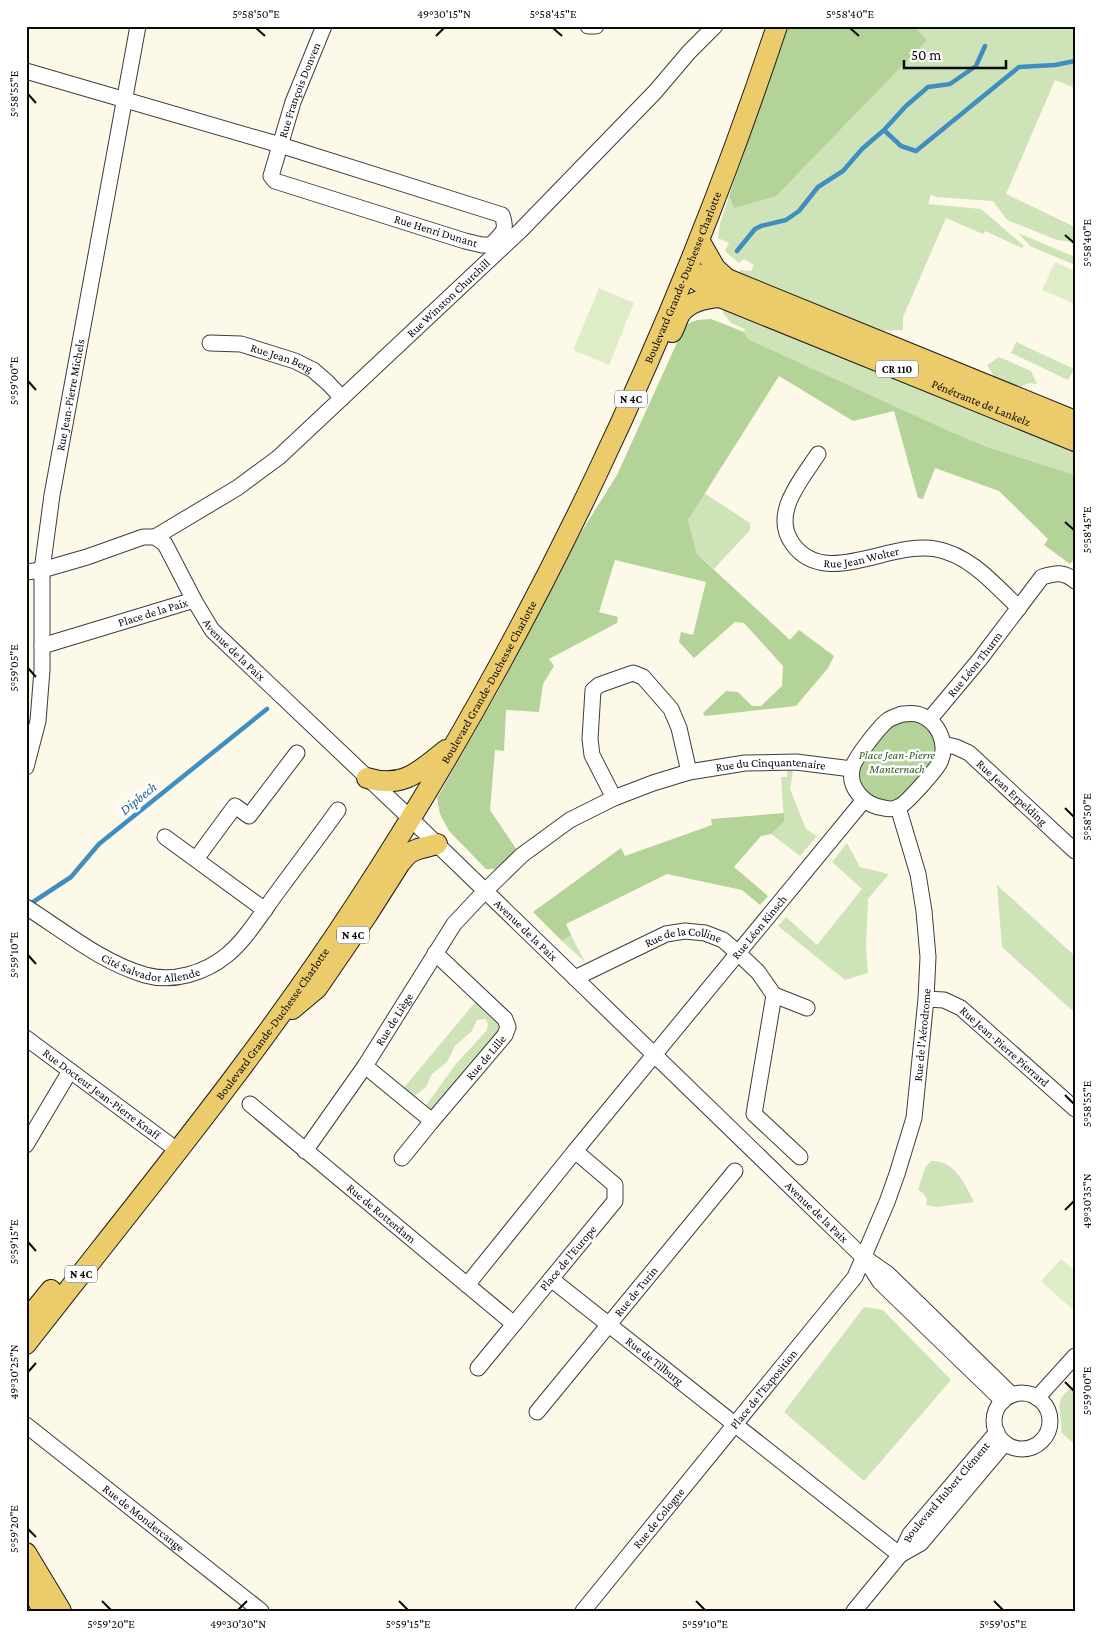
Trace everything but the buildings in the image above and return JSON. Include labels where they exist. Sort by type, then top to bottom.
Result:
[{"type":"main road","name":"Boulevard Grande-Duchesse Charlotte","points":[[26,1344],[268,1031],[355,907],[411,819],[488,686],[572,524],[631,398],[699,240],[757,87],[777,26]]},
{"type":"main road","name":"Pénétrante de Lankelz","points":[[699,240],[715,268],[723,288],[1075,421]]},
{"type":"main road","name":"Pénétrante de Lankelz","points":[[686,272],[1075,441]]},
{"type":"main road","name":"Boulevard Grande-Duchesse Charlotte","points":[[572,524],[606,478],[680,314],[692,304],[723,288]]},
{"type":"main road","points":[[368,778],[394,782],[410,777],[455,743]]},
{"type":"main road","name":"N 4C","points":[[268,1031],[317,988],[400,863],[409,853],[418,848],[437,844]]},
{"type":"main road","points":[[26,1321],[80,1254],[136,1203]]},
{"type":"main road","points":[[26,1553],[61,1611]]},
{"type":"main road","points":[[26,1581],[44,1611]]},
{"type":"street","name":"Rue Jean-Pierre Michels","points":[[26,767],[38,721],[42,670],[42,570],[52,495],[138,26]]},
{"type":"street","points":[[588,26],[596,26]]},
{"type":"street","name":"Rue Winston Churchill","points":[[155,537],[237,488],[279,457],[521,230],[655,92],[689,52],[715,26]]},
{"type":"street","name":"Rue François Donven","points":[[280,145],[293,102],[325,29]]},
{"type":"street","name":"Rue Henri Dunant","points":[[26,71],[280,145],[502,215],[506,225],[503,233],[491,244],[482,245],[275,180],[271,176],[280,145]]},
{"type":"street","name":"Rue Jean Berg","points":[[210,343],[241,344],[295,361],[313,370],[342,398]]},
{"type":"street","name":"Rue Jean Wolter","points":[[818,454],[792,494],[786,509],[785,525],[791,542],[804,556],[820,564],[839,564],[914,548],[936,549],[962,559],[983,574],[1019,608]]},
{"type":"street","points":[[26,572],[42,570],[143,538],[155,537]]},
{"type":"street","name":"Place de la Paix","points":[[42,646],[194,600],[165,544],[155,537]]},
{"type":"street","name":"Rue Léon Thurm","points":[[930,720],[980,659],[1042,577],[1055,573],[1063,574],[1075,581]]},
{"type":"street","name":"Avenue de la Paix","points":[[194,600],[212,630],[485,890],[862,1256],[888,1274],[1008,1398]]},
{"type":"street","points":[[614,798],[592,755],[590,739],[592,690],[599,685],[633,673],[643,677],[670,709],[679,728],[689,772]]},
{"type":"street","points":[[902,714],[916,714],[930,720],[939,730],[943,744],[939,764],[908,801],[898,807],[886,809],[874,806],[864,800],[856,791],[852,780],[852,769],[856,758],[888,720],[902,714]]},
{"type":"street","name":"Rue Jean Erpelding","points":[[943,744],[956,747],[969,754],[1075,851]]},
{"type":"street","points":[[196,859],[235,806],[249,816],[297,753]]},
{"type":"street","name":"Rue du Cinquantenaire","points":[[485,890],[522,855],[570,820],[614,798],[653,783],[689,772],[745,763],[796,762],[852,769]]},
{"type":"street","name":"Rue Léon Kinsch","points":[[654,1055],[864,800]]},
{"type":"street","name":"Rue de l'Aérodrome","points":[[862,1256],[887,1202],[914,1118],[926,999],[928,957],[924,911],[918,874],[898,807]]},
{"type":"street","name":"Cité Salvador Allende","points":[[30,909],[90,949],[128,969],[147,975],[167,978],[187,975],[209,968],[228,954],[265,910],[338,810]]},
{"type":"street","points":[[165,836],[265,910]]},
{"type":"street","name":"Rue de Liège","points":[[305,1151],[365,1066],[454,924],[485,890]]},
{"type":"street","name":"Rue de la Colline","points":[[576,978],[666,934],[685,931],[705,933],[723,940],[758,972],[774,995]]},
{"type":"street","name":"Rue de Lille","points":[[402,1158],[505,1035],[508,1027],[506,1019],[435,953]]},
{"type":"street","points":[[800,1157],[754,1114],[774,995],[807,1008]]},
{"type":"street","name":"Rue Jean-Pierre Pierrard","points":[[926,999],[944,1000],[961,1008],[1075,1109]]},
{"type":"street","name":"Rue Docteur Jean-Pierre Knaff","points":[[26,1038],[177,1150]]},
{"type":"street","points":[[467,1285],[654,1055]]},
{"type":"street","points":[[365,1066],[432,1121]]},
{"type":"street","points":[[26,1145],[70,1071]]},
{"type":"street","name":"Rue de Rotterdam","points":[[250,1104],[514,1324]]},
{"type":"street","name":"Place de l'Europe","points":[[478,1368],[615,1201],[614,1185],[575,1151]]},
{"type":"street","name":"Rue de Turin","points":[[537,1412],[735,1171]]},
{"type":"street","name":"Place de l'Exposition","points":[[862,1256],[855,1276],[735,1424],[900,1555]]},
{"type":"street","name":"Rue de Tilburg","points":[[551,1279],[735,1424]]},
{"type":"street","points":[[1037,1398],[1075,1356]]},
{"type":"street","points":[[1029,1394],[1037,1398],[1044,1404],[1050,1419],[1046,1436],[1040,1442],[1026,1449],[1012,1447],[1001,1438],[994,1415],[1008,1398],[1029,1394]]},
{"type":"street","name":"Rue de Cologne","points":[[583,1611],[735,1424]]},
{"type":"street","name":"Rue de Mondercange","points":[[26,1425],[261,1611]]},
{"type":"street","name":"Boulevard Hubert Clément","points":[[854,1611],[900,1555],[922,1543],[1001,1438]]},
{"type":"green space","points":[[788,26],[913,26],[927,40],[776,196],[734,208],[729,196]]},
{"type":"green space","points":[[913,26],[1075,26],[1075,88],[1055,80],[1006,194],[1075,227],[1075,241],[1057,240],[1007,220],[993,201],[936,197],[931,195],[928,204],[981,209],[1024,246],[1022,248],[985,231],[983,234],[946,218],[903,317],[903,330],[879,331],[736,276],[740,270],[751,271],[754,265],[744,259],[739,263],[725,251],[729,243],[718,238],[720,224],[729,196],[734,208],[926,40]]},
{"type":"green space","points":[[1018,233],[1075,257],[1075,265],[1030,246]]},
{"type":"green space","points":[[1055,262],[1075,271],[1075,304],[1042,290]]},
{"type":"green space","points":[[599,288],[634,303],[609,365],[573,350]]},
{"type":"green space","points":[[723,306],[1075,450],[1075,475],[990,448],[748,339],[744,332],[745,329],[731,323],[723,313]]},
{"type":"green space","points":[[711,319],[744,332],[748,339],[947,430],[990,448],[1075,475],[1075,558],[1070,564],[1044,545],[1048,539],[999,491],[935,468],[923,499],[918,498],[894,411],[853,421],[779,376],[688,520],[697,554],[790,640],[799,630],[834,656],[828,668],[796,706],[705,716],[703,713],[726,691],[738,692],[752,706],[761,706],[782,686],[783,666],[744,623],[735,622],[694,658],[679,642],[681,632],[693,635],[706,582],[615,560],[599,612],[618,617],[617,623],[549,659],[554,666],[543,684],[539,712],[506,710],[504,751],[495,750],[490,810],[517,850],[495,869],[486,869],[449,831],[440,814],[437,798],[498,691],[580,534],[617,475],[685,325],[697,320]]},
{"type":"green space","points":[[1016,342],[1074,369],[1068,380],[1011,353]]},
{"type":"green space","points":[[999,357],[1031,371],[1037,384],[1029,383],[1017,388],[996,380],[987,365]]},
{"type":"green space","points":[[704,493],[750,523],[750,530],[714,569],[697,554],[688,520]]},
{"type":"green space","name":"Place Jean-Pierre Manternach","points":[[888,720],[929,720],[942,754],[898,807],[856,791],[856,758]]},
{"type":"green space","points":[[787,771],[793,771],[790,789],[806,829],[817,836],[800,856],[771,834],[784,820],[781,777],[787,777]]},
{"type":"green space","points":[[784,813],[784,821],[771,834],[761,836],[734,867],[768,896],[760,905],[742,890],[667,874],[566,924],[571,935],[562,941],[533,912],[621,848],[625,856],[712,825],[711,819]]},
{"type":"green space","points":[[847,843],[860,867],[889,874],[868,899],[866,947],[868,973],[845,980],[778,926],[786,917],[817,945],[862,889],[832,862]]},
{"type":"green space","points":[[997,885],[1075,956],[1075,1013],[1002,947]]},
{"type":"green space","points":[[571,935],[585,962],[562,941]]},
{"type":"green space","points":[[477,1000],[500,1024],[500,1032],[433,1109],[424,1108],[456,1064],[487,1030],[488,1023],[485,1019],[477,1020],[471,1032],[455,1046],[447,1062],[432,1074],[426,1087],[412,1098],[402,1090]]},
{"type":"green space","points":[[931,1161],[947,1164],[953,1169],[963,1181],[974,1202],[937,1207],[926,1205],[927,1199],[918,1190],[925,1168]]},
{"type":"green space","points":[[1061,1259],[1075,1271],[1075,1306],[1072,1309],[1041,1281]]},
{"type":"green space","points":[[864,1307],[883,1310],[951,1380],[864,1481],[784,1412]]},
{"type":"green space","points":[[1075,1384],[1075,1445],[1061,1432],[1060,1403],[1062,1397]]},
{"type":"waterway","points":[[737,251],[755,229],[786,220],[799,211],[818,187],[843,171],[862,149],[928,87],[950,84],[976,66],[985,46]]},
{"type":"waterway","points":[[884,130],[901,146],[916,151],[1019,67],[1055,65],[1075,61]]},
{"type":"waterway","name":"Dipbech","points":[[27,906],[71,877],[99,844],[267,709]]}]
